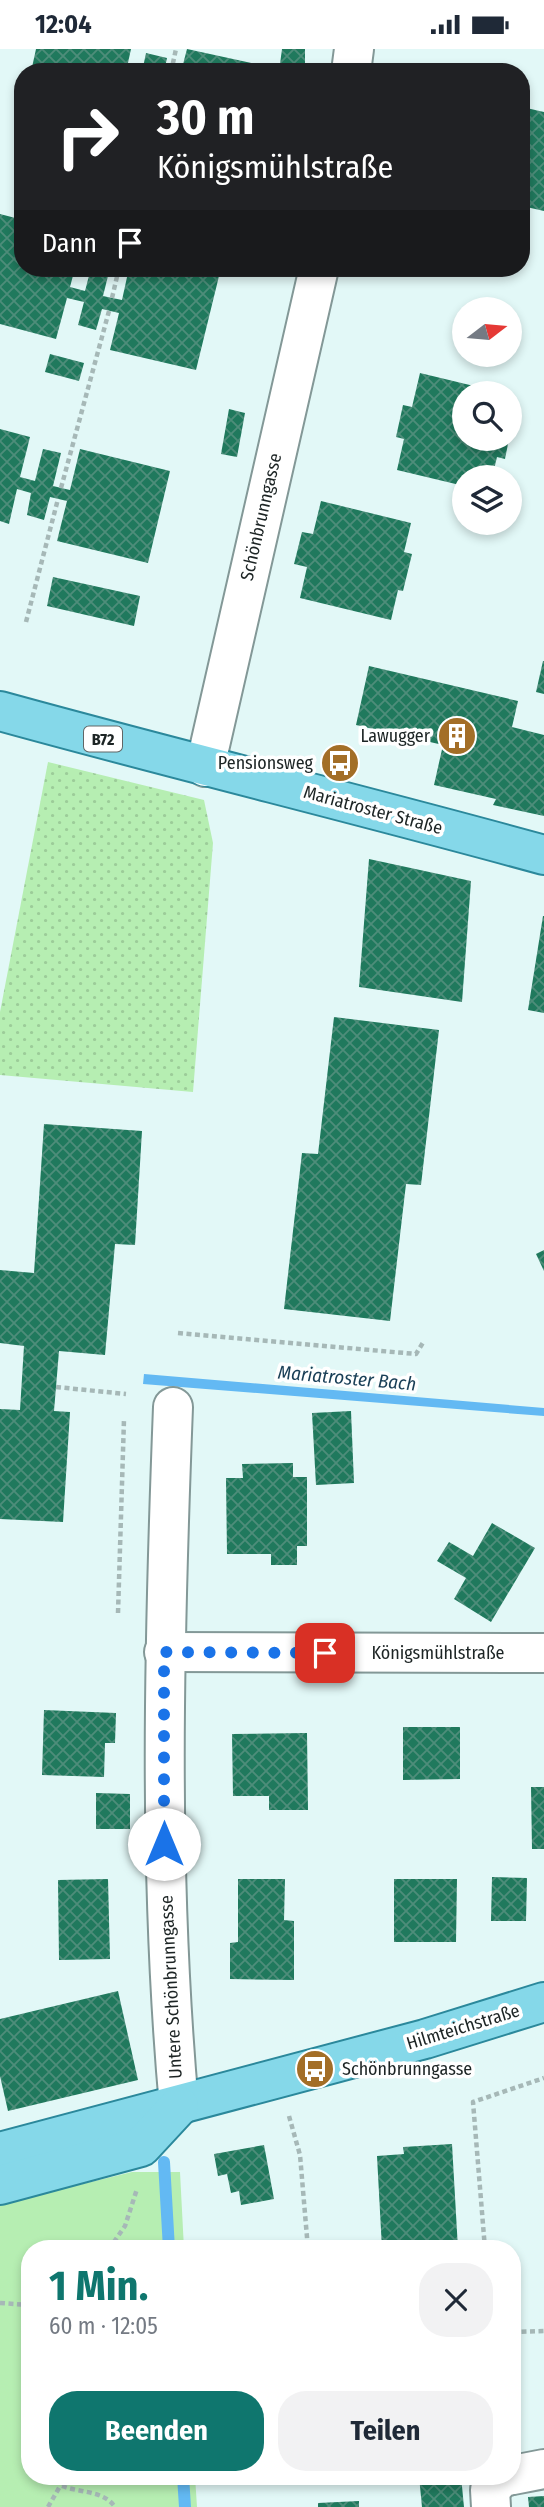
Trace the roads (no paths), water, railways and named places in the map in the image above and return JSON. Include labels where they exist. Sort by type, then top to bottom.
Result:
[{"type":"main road","name":"Mariatroster Straße","points":[[0,711],[205,767],[338,798],[544,855]]},
{"type":"main road","name":"Hilmteichstraße","points":[[0,2151],[178,2106],[498,2019],[544,2002]]},
{"type":"main road","points":[[0,2185],[141,2147],[178,2106]]},
{"type":"street","name":"Schönbrunngasse","points":[[205,767],[317,277]]},
{"type":"street","name":"Untere Schönbrunngasse","points":[[173,1407],[164,1652],[169,1987],[178,2106]]},
{"type":"street","name":"Königsmühlstraße","points":[[164,1652],[544,1653]]},
{"type":"street","points":[[521,2474],[544,2469]]},
{"type":"street","points":[[491,2507],[490,2490],[494,2485]]},
{"type":"water","name":"Mariatroster Bach","points":[[144,1374],[544,1408],[544,1416],[143,1384]]},
{"type":"waterway","points":[[164,2162],[168,2240]]},
{"type":"waterway","points":[[184,2485],[185,2507]]},
{"type":"place","name":"Lawugger","points":[[457,736]]},
{"type":"place","name":"Pensionsweg","points":[[340,763]]},
{"type":"place","name":"Schönbrunngasse","points":[[315,2069]]}]
